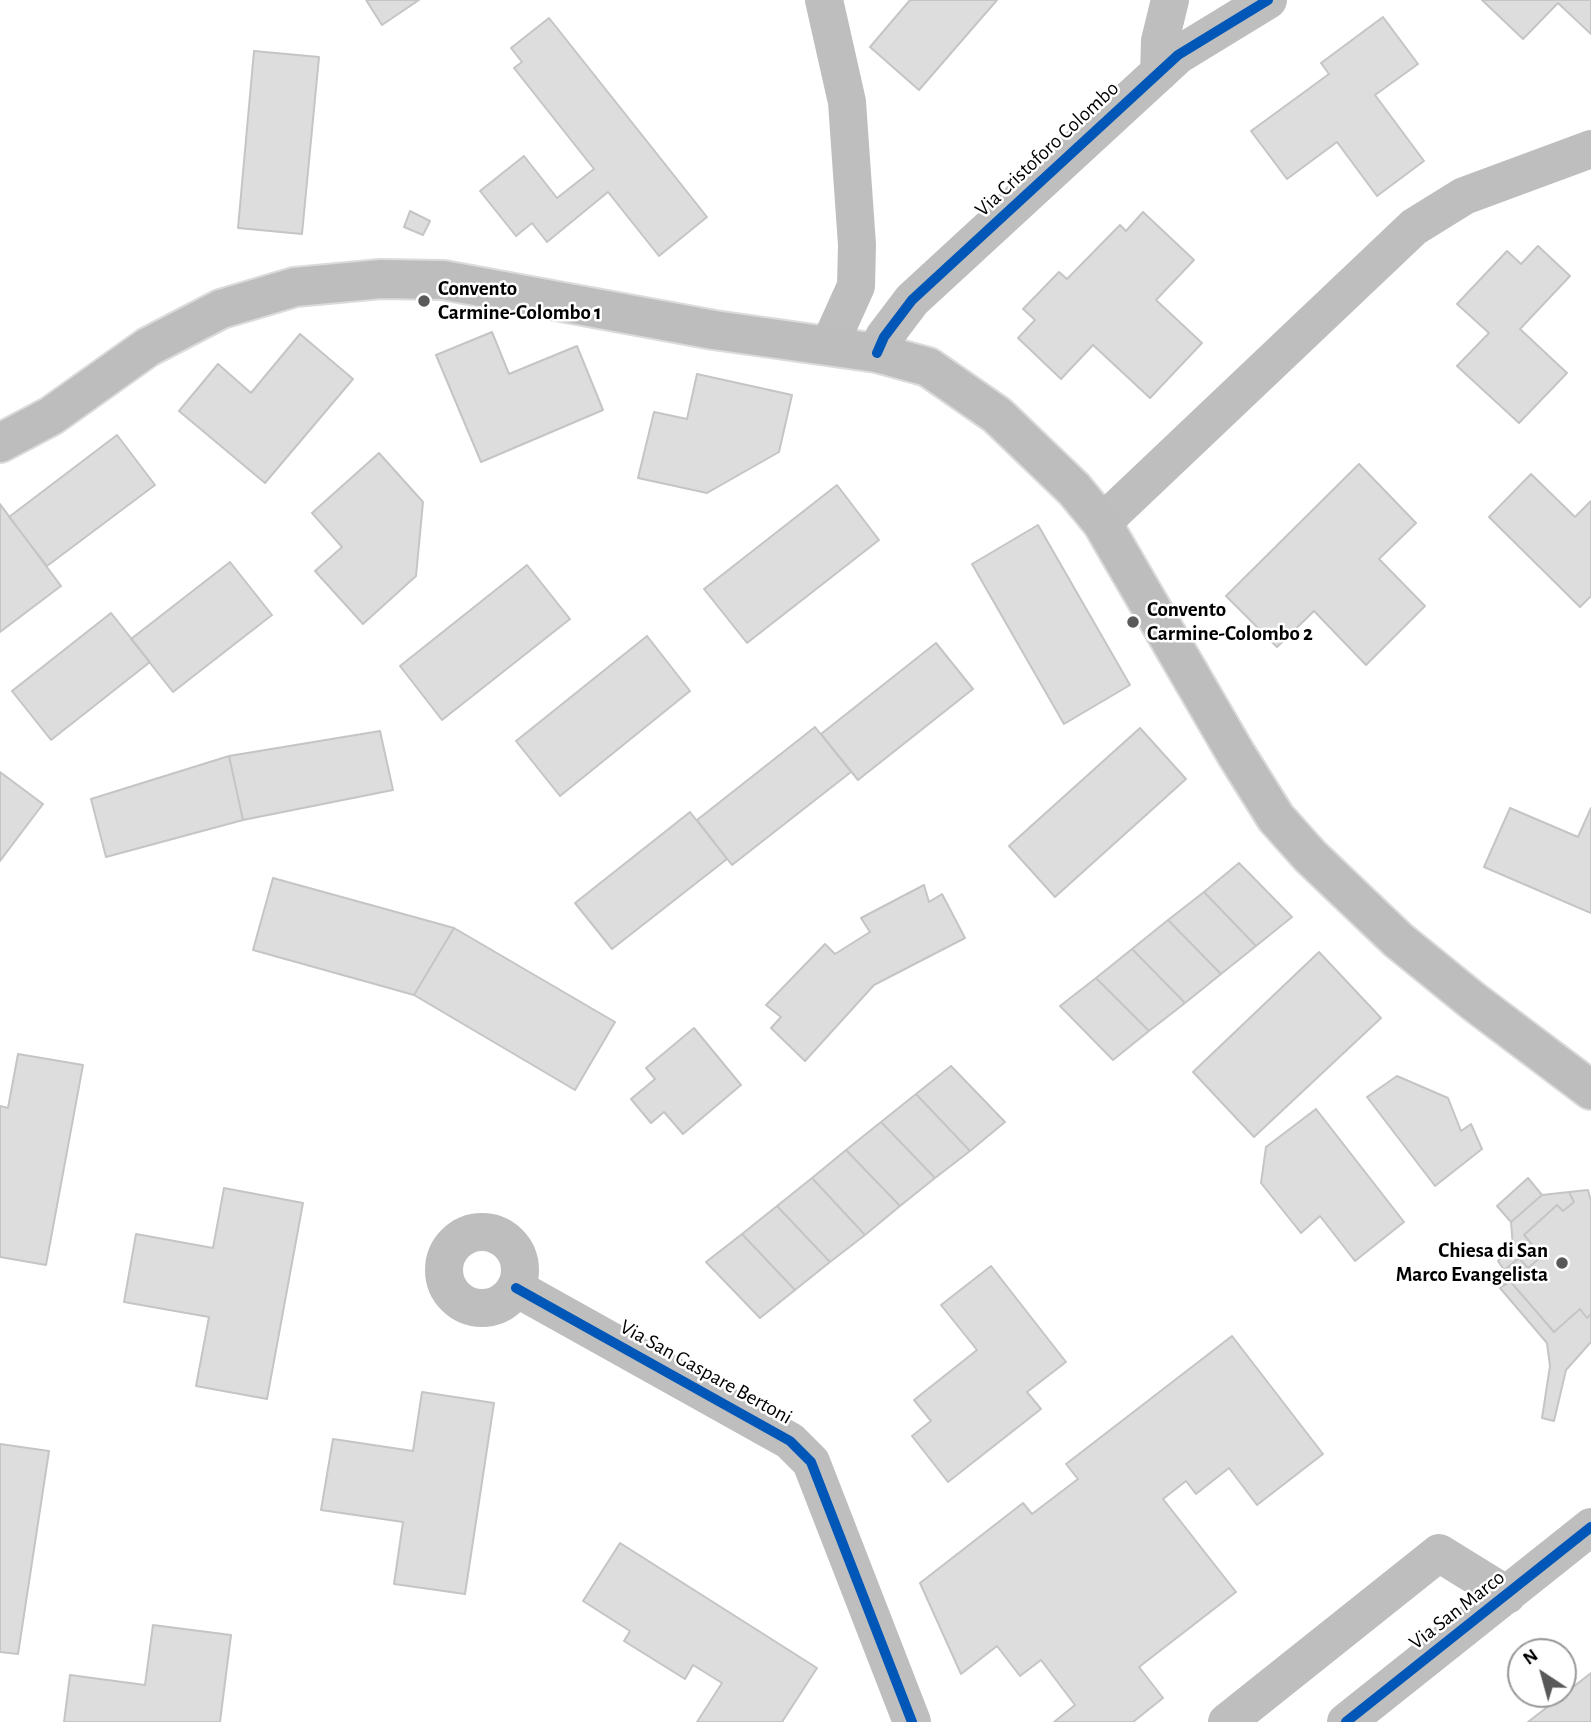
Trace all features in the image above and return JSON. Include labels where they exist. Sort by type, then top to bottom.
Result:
[{"type":"main road","points":[[0,443],[51,416],[114,369],[168,336],[221,309],[295,287],[381,279],[443,280],[714,330],[877,353],[928,367],[997,415],[1074,489],[1102,523],[1276,818],[1339,885],[1398,940],[1473,1001],[1591,1090]]},
{"type":"street","points":[[1158,73],[1160,41],[1170,0]]},
{"type":"street","name":"Via Cristoforo Colombo","points":[[877,353],[884,337],[912,300],[1158,73],[1178,55],[1268,0]]},
{"type":"street","points":[[829,346],[856,286],[857,245],[847,103],[831,7]]},
{"type":"street","points":[[1102,523],[1414,227],[1464,196],[1591,149]]},
{"type":"street","points":[[856,286],[912,300]]},
{"type":"street","name":"Via San Gaspare Bertoni","points":[[516,1288],[790,1441],[811,1462],[912,1722]]},
{"type":"street","name":"Via San Marco","points":[[1346,1722],[1591,1527]]},
{"type":"street","points":[[1227,1722],[1439,1553],[1507,1595]]},
{"type":"building","points":[[366,0],[419,0],[382,25]]},
{"type":"building","points":[[910,0],[997,0],[919,90],[870,47]]},
{"type":"building","points":[[1482,0],[1591,0],[1591,34],[1558,3],[1523,39]]},
{"type":"building","points":[[1383,17],[1418,64],[1375,95],[1424,161],[1377,196],[1337,142],[1287,179],[1251,131],[1329,74],[1321,63]]},
{"type":"building","points":[[549,18],[707,217],[659,256],[608,192],[547,242],[532,223],[516,236],[480,191],[524,156],[557,198],[594,169],[514,68],[522,62],[511,48]]},
{"type":"building","points":[[254,51],[319,57],[302,234],[238,228]]},
{"type":"building","points":[[410,211],[430,221],[423,235],[404,227]]},
{"type":"building","points":[[1143,212],[1194,260],[1156,300],[1202,343],[1150,398],[1093,345],[1061,379],[1018,338],[1035,320],[1023,309],[1059,272],[1067,279],[1120,225],[1126,231]]},
{"type":"building","points":[[1538,246],[1570,276],[1520,329],[1567,373],[1519,423],[1457,366],[1489,333],[1457,304],[1507,251],[1521,264]]},
{"type":"building","points":[[492,332],[509,374],[577,346],[603,410],[481,462],[436,355]]},
{"type":"building","points":[[300,334],[353,379],[265,483],[179,411],[218,364],[251,393]]},
{"type":"building","points":[[697,374],[792,395],[779,452],[707,493],[638,478],[654,412],[687,419]]},
{"type":"building","points":[[117,435],[155,485],[47,566],[9,517]]},
{"type":"building","points":[[379,453],[423,502],[416,576],[363,624],[315,571],[342,547],[312,513]]},
{"type":"building","points":[[1359,464],[1416,523],[1379,559],[1425,606],[1366,665],[1314,611],[1277,647],[1226,596]]},
{"type":"building","points":[[1531,474],[1575,517],[1591,501],[1591,596],[1580,607],[1489,517]]},
{"type":"building","points":[[837,485],[879,540],[747,643],[704,589]]},
{"type":"building","points":[[0,504],[61,586],[0,632]]},
{"type":"building","points":[[1038,525],[1130,685],[1064,724],[972,564]]},
{"type":"building","points":[[230,562],[272,615],[173,692],[131,639]]},
{"type":"building","points":[[527,565],[570,619],[442,720],[400,666]]},
{"type":"building","points":[[111,613],[150,662],[51,740],[12,691]]},
{"type":"building","points":[[647,636],[690,691],[560,796],[516,741]]},
{"type":"building","points":[[936,643],[973,689],[858,780],[821,734]]},
{"type":"building","points":[[815,727],[851,772],[732,865],[697,820]]},
{"type":"building","points":[[1140,728],[1186,779],[1055,897],[1009,846]]},
{"type":"building","points":[[380,731],[393,790],[243,820],[229,756]]},
{"type":"building","points":[[229,756],[243,820],[106,857],[91,799]]},
{"type":"building","points":[[0,772],[43,804],[0,861]]},
{"type":"building","points":[[1510,808],[1578,837],[1591,808],[1591,913],[1484,867]]},
{"type":"building","points":[[690,812],[727,859],[612,949],[575,903]]},
{"type":"building","points":[[1239,863],[1292,917],[1256,946],[1204,892]]},
{"type":"building","points":[[273,878],[454,928],[414,995],[253,950]]},
{"type":"building","points":[[924,885],[929,902],[942,894],[965,938],[874,985],[805,1061],[771,1028],[781,1017],[766,1005],[825,944],[835,954],[870,932],[861,918]]},
{"type":"building","points":[[1204,892],[1256,946],[1221,974],[1168,920]]},
{"type":"building","points":[[1168,920],[1221,974],[1185,1003],[1132,949]]},
{"type":"building","points":[[454,928],[615,1022],[575,1090],[414,995]]},
{"type":"building","points":[[1132,949],[1185,1003],[1149,1031],[1096,978]]},
{"type":"building","points":[[1319,952],[1381,1018],[1254,1137],[1193,1072]]},
{"type":"building","points":[[1096,978],[1149,1031],[1113,1060],[1060,1006]]},
{"type":"building","points":[[694,1028],[741,1085],[683,1134],[664,1112],[651,1123],[631,1099],[655,1079],[646,1068]]},
{"type":"building","points":[[18,1054],[83,1065],[46,1265],[0,1257],[0,1106],[8,1108]]},
{"type":"building","points":[[951,1066],[1005,1122],[970,1151],[916,1094]]},
{"type":"building","points":[[1397,1076],[1448,1098],[1461,1131],[1471,1124],[1482,1149],[1435,1186],[1367,1097]]},
{"type":"building","points":[[916,1094],[970,1151],[935,1178],[881,1122]]},
{"type":"building","points":[[1316,1109],[1404,1222],[1355,1261],[1320,1216],[1301,1233],[1261,1183],[1266,1147]]},
{"type":"building","points":[[881,1122],[935,1178],[900,1206],[846,1150]]},
{"type":"building","points":[[846,1150],[900,1206],[865,1235],[812,1178]]},
{"type":"building","points":[[812,1178],[865,1235],[830,1262],[777,1206]]},
{"type":"building","points":[[1528,1178],[1542,1195],[1511,1222],[1497,1206]]},
{"type":"building","points":[[224,1188],[303,1203],[267,1399],[196,1386],[209,1317],[124,1302],[136,1234],[213,1248]]},
{"type":"building","name":"Chiesa di San Marco Evangelista","points":[[1588,1190],[1591,1201],[1591,1314],[1587,1318],[1580,1309],[1554,1332],[1510,1281],[1505,1285],[1497,1277],[1519,1258],[1528,1268],[1542,1256],[1524,1235],[1557,1205],[1563,1211],[1574,1202],[1569,1192]]},
{"type":"building","points":[[1569,1192],[1574,1202],[1563,1211],[1557,1205],[1524,1235],[1542,1256],[1528,1268],[1519,1258],[1504,1270],[1498,1261],[1513,1247],[1511,1222],[1542,1195]]},
{"type":"building","points":[[777,1206],[830,1262],[795,1290],[742,1234]]},
{"type":"building","points":[[742,1234],[795,1290],[760,1318],[706,1262]]},
{"type":"building","points":[[991,1266],[1066,1362],[1027,1392],[1041,1409],[948,1482],[912,1436],[931,1421],[914,1400],[977,1350],[941,1305]]},
{"type":"building","points":[[1510,1281],[1554,1332],[1580,1309],[1587,1318],[1591,1314],[1591,1342],[1566,1370],[1554,1421],[1542,1418],[1550,1366],[1547,1343],[1500,1288]]},
{"type":"building","points":[[1232,1336],[1323,1454],[1257,1505],[1229,1468],[1196,1494],[1186,1481],[1163,1499],[1236,1592],[1139,1667],[1163,1698],[1133,1722],[1054,1722],[1075,1705],[1041,1660],[1020,1676],[997,1646],[961,1674],[920,1583],[1023,1503],[1032,1514],[1078,1479],[1066,1464]]},
{"type":"building","points":[[422,1392],[494,1403],[465,1594],[394,1584],[403,1522],[321,1510],[333,1439],[413,1451]]},
{"type":"building","points":[[0,1444],[49,1451],[18,1654],[0,1652]]},
{"type":"building","points":[[620,1543],[817,1668],[782,1722],[697,1722],[722,1683],[693,1665],[685,1679],[624,1641],[630,1631],[583,1601]]},
{"type":"building","points":[[153,1625],[231,1635],[220,1722],[64,1722],[70,1675],[145,1685]]},
{"type":"building","points":[[1591,1673],[1591,1722],[1528,1722],[1546,1708],[1577,1708],[1577,1684]]},
{"type":"cycle path","points":[[877,353],[884,337],[912,300],[1178,55],[1268,0]]},
{"type":"cycle path","points":[[516,1288],[790,1441],[811,1462],[912,1722]]},
{"type":"cycle path","points":[[1346,1722],[1591,1527]]},
{"type":"place","name":"Convento Carmine-Colombo 1","points":[[424,301]]},
{"type":"place","name":"Convento Carmine-Colombo 2","points":[[1133,622]]},
{"type":"place","name":"Chiesa di San Marco Evangelista","points":[[1562,1263]]}]
